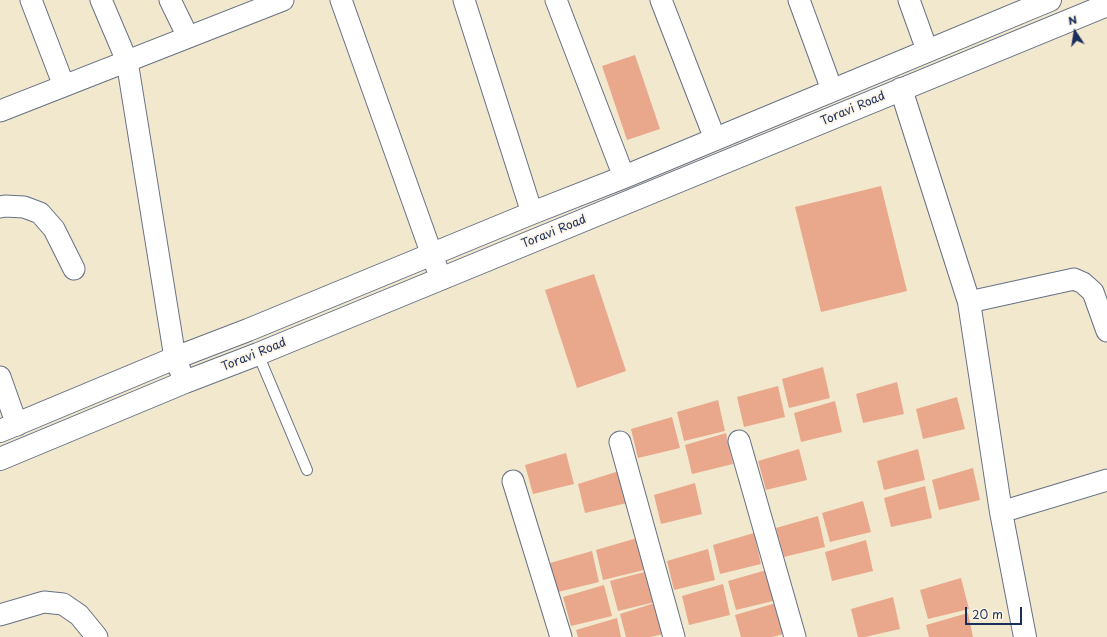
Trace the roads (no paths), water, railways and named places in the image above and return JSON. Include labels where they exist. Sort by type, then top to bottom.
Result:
[{"type":"main road","name":"Toravi Road","points":[[8,428],[175,358],[432,255],[1050,0]]},
{"type":"main road","name":"Toravi Road","points":[[0,459],[184,382],[258,354],[442,279],[1107,5]]},
{"type":"main road","points":[[901,89],[969,302],[1001,512],[1025,637]]},
{"type":"street","points":[[31,0],[64,86]]},
{"type":"street","points":[[101,0],[127,61],[175,358],[184,382]]},
{"type":"street","points":[[170,0],[188,37]]},
{"type":"street","points":[[0,111],[283,0]]},
{"type":"street","points":[[341,0],[432,255],[442,279]]},
{"type":"street","points":[[464,0],[532,213]]},
{"type":"street","points":[[556,0],[624,176]]},
{"type":"street","points":[[661,0],[715,139]]},
{"type":"street","points":[[799,0],[832,90]]},
{"type":"street","points":[[909,0],[927,50]]},
{"type":"street","points":[[0,207],[24,207],[40,213],[54,229],[74,269]]},
{"type":"street","points":[[969,302],[1074,280],[1083,283],[1093,292],[1107,331]]},
{"type":"street","points":[[0,377],[8,428]]},
{"type":"street","points":[[620,442],[674,637]]},
{"type":"street","points":[[739,442],[795,637]]},
{"type":"street","points":[[1001,512],[1107,480]]},
{"type":"street","points":[[513,481],[561,637]]},
{"type":"street","points":[[0,614],[44,602],[63,604],[79,616],[96,637]]},
{"type":"lane","points":[[258,354],[307,470]]}]
